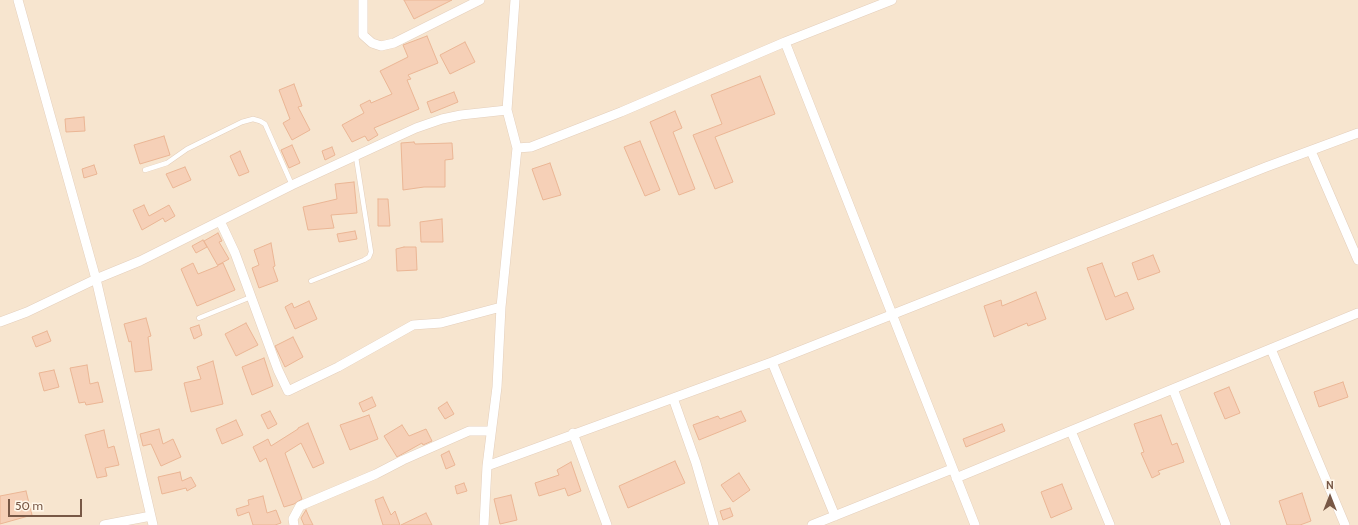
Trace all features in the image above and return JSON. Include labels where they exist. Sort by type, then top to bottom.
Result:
[{"type":"street","points":[[18,0],[96,279],[153,525]]},
{"type":"street","points":[[363,0],[363,35],[372,43],[381,46],[394,43],[435,24],[480,0]]},
{"type":"street","points":[[484,525],[487,466],[497,387],[501,307],[517,148],[507,110],[515,0]]},
{"type":"street","points":[[517,148],[531,147],[621,112],[785,42],[892,0]]},
{"type":"street","points":[[785,42],[975,525]]},
{"type":"street","points":[[0,321],[27,312],[96,279],[140,261],[292,185],[356,157],[416,128],[442,119],[467,114],[507,110]]},
{"type":"street","points":[[487,466],[573,433],[772,362],[1358,133]]},
{"type":"street","points":[[1311,151],[1358,260]]},
{"type":"street","points":[[220,221],[235,253],[278,370],[288,391],[338,367],[413,326],[441,323],[501,307]]},
{"type":"street","points":[[956,478],[1358,314]]},
{"type":"street","points":[[1271,349],[1345,525]]},
{"type":"street","points":[[772,362],[835,516]]},
{"type":"street","points":[[1173,389],[1226,525]]},
{"type":"street","points":[[673,398],[696,463],[714,525]]},
{"type":"street","points":[[294,525],[293,519],[300,506],[376,474],[403,460],[469,431],[492,431]]},
{"type":"street","points":[[1071,431],[1110,525]]},
{"type":"street","points":[[573,433],[607,525]]},
{"type":"street","points":[[812,525],[952,469]]},
{"type":"street","points":[[104,525],[151,516]]},
{"type":"lane","points":[[145,170],[167,163],[186,149],[242,122],[253,119],[265,124],[292,185]]},
{"type":"lane","points":[[311,281],[369,257],[370,252],[356,157]]},
{"type":"lane","points":[[199,318],[251,297]]},
{"type":"shaded area","points":[[0,0],[1358,0],[1358,525],[0,525]]},
{"type":"building","points":[[404,0],[452,0],[414,19]]},
{"type":"building","points":[[427,36],[438,63],[408,75],[411,79],[407,80],[419,109],[374,128],[378,135],[368,141],[365,136],[352,142],[342,125],[364,113],[360,105],[370,100],[371,103],[392,94],[380,71],[408,57],[403,45]]},
{"type":"building","points":[[465,42],[475,62],[450,74],[440,55]]},
{"type":"building","points":[[760,76],[775,114],[715,137],[733,182],[715,189],[693,135],[722,124],[711,95]]},
{"type":"building","points":[[294,84],[302,106],[298,107],[310,130],[292,140],[283,123],[290,119],[279,90]]},
{"type":"building","points":[[454,92],[458,102],[431,113],[427,102]]},
{"type":"building","points":[[675,111],[682,128],[673,132],[695,189],[679,195],[650,122]]},
{"type":"building","points":[[84,117],[85,131],[66,132],[65,119]]},
{"type":"building","points":[[164,136],[170,155],[140,164],[134,145]]},
{"type":"building","points":[[640,141],[660,190],[645,196],[624,147]]},
{"type":"building","points":[[414,142],[415,144],[452,143],[453,159],[445,160],[445,187],[424,187],[403,190],[401,143]]},
{"type":"building","points":[[292,145],[300,163],[289,168],[281,150]]},
{"type":"building","points":[[332,147],[335,155],[325,160],[322,151]]},
{"type":"building","points":[[240,151],[249,172],[239,176],[230,156]]},
{"type":"building","points":[[550,163],[561,195],[543,200],[532,169]]},
{"type":"building","points":[[94,165],[97,174],[84,178],[82,169]]},
{"type":"building","points":[[185,167],[191,180],[173,188],[166,174]]},
{"type":"building","points":[[354,182],[357,213],[331,215],[334,228],[308,230],[303,207],[337,199],[335,184]]},
{"type":"building","points":[[378,199],[388,199],[390,226],[378,226]]},
{"type":"building","points":[[144,205],[149,216],[169,205],[175,216],[165,222],[163,218],[142,230],[133,210]]},
{"type":"building","points":[[442,219],[443,242],[421,242],[420,222]]},
{"type":"building","points":[[355,231],[357,239],[339,242],[337,234]]},
{"type":"building","points":[[218,233],[222,241],[219,242],[229,259],[218,265],[223,263],[235,290],[197,306],[181,269],[193,263],[198,274],[218,266],[204,241]]},
{"type":"building","points":[[203,240],[207,247],[196,253],[192,246]]},
{"type":"building","points":[[271,243],[275,266],[273,267],[278,281],[259,288],[252,268],[259,265],[254,250]]},
{"type":"building","points":[[416,247],[417,270],[397,271],[396,249]]},
{"type":"building","points":[[1153,255],[1160,272],[1138,280],[1132,263]]},
{"type":"building","points":[[1102,263],[1115,297],[1127,292],[1134,309],[1106,320],[1087,268]]},
{"type":"building","points":[[1036,292],[1046,319],[1028,326],[1027,323],[994,337],[984,306],[1001,300],[1002,306]]},
{"type":"building","points":[[309,301],[317,319],[295,329],[285,307],[292,303],[294,308]]},
{"type":"building","points":[[146,318],[151,336],[148,337],[152,370],[135,372],[131,341],[129,342],[124,324]]},
{"type":"building","points":[[246,323],[258,345],[236,356],[225,334]]},
{"type":"building","points":[[199,325],[202,335],[194,339],[190,328]]},
{"type":"building","points":[[47,331],[51,341],[36,347],[32,337]]},
{"type":"building","points":[[293,337],[303,357],[285,367],[275,346]]},
{"type":"building","points":[[264,358],[273,386],[252,395],[242,367]]},
{"type":"building","points":[[213,361],[223,404],[191,412],[184,383],[201,379],[197,367]]},
{"type":"building","points":[[87,365],[90,384],[98,382],[103,402],[86,405],[85,402],[79,403],[70,368]]},
{"type":"building","points":[[54,370],[59,387],[44,391],[39,373]]},
{"type":"building","points":[[1343,382],[1348,397],[1319,407],[1314,392]]},
{"type":"building","points":[[1229,387],[1240,413],[1225,419],[1214,393]]},
{"type":"building","points":[[372,397],[376,406],[363,412],[359,403]]},
{"type":"building","points":[[447,402],[454,414],[445,419],[438,408]]},
{"type":"building","points":[[270,411],[277,424],[268,429],[261,415]]},
{"type":"building","points":[[741,411],[746,421],[699,440],[693,425],[718,416],[720,419]]},
{"type":"building","points":[[369,415],[378,439],[350,450],[340,425]]},
{"type":"building","points":[[1161,415],[1172,445],[1177,443],[1184,462],[1158,471],[1160,474],[1152,478],[1141,453],[1144,452],[1134,424]]},
{"type":"building","points":[[236,420],[243,435],[222,444],[216,429]]},
{"type":"building","points":[[308,423],[324,463],[313,468],[301,443],[285,453],[302,499],[294,504],[284,507],[266,458],[260,462],[253,447],[268,439],[271,446]]},
{"type":"building","points":[[1002,424],[1005,431],[966,447],[963,439]]},
{"type":"building","points":[[402,425],[409,436],[426,429],[432,441],[423,445],[422,443],[397,457],[384,436]]},
{"type":"building","points":[[159,429],[163,444],[173,439],[181,457],[161,466],[151,444],[143,446],[140,434]]},
{"type":"building","points":[[104,430],[108,448],[114,446],[119,465],[105,468],[107,476],[97,478],[85,435]]},
{"type":"building","points":[[449,451],[455,465],[446,469],[441,455]]},
{"type":"building","points":[[675,461],[685,483],[628,508],[619,486]]},
{"type":"building","points":[[571,462],[581,491],[568,496],[565,488],[539,496],[535,483],[559,475],[557,470]]},
{"type":"building","points":[[180,472],[182,481],[191,477],[196,486],[187,491],[186,488],[162,494],[158,477]]},
{"type":"building","points":[[739,473],[750,490],[733,502],[721,485]]},
{"type":"building","points":[[464,483],[467,491],[457,494],[455,486]]},
{"type":"building","points":[[1062,484],[1072,509],[1051,518],[1041,492]]},
{"type":"building","points":[[26,491],[32,515],[0,524],[0,496]]},
{"type":"building","points":[[1302,493],[1311,521],[1300,525],[1287,525],[1279,501]]},
{"type":"building","points":[[511,495],[517,520],[500,524],[494,499]]},
{"type":"building","points":[[263,496],[267,513],[276,510],[281,523],[275,525],[253,525],[249,512],[238,516],[236,509],[249,505],[248,500]]},
{"type":"building","points":[[383,497],[391,515],[395,511],[400,525],[383,525],[375,500]]},
{"type":"building","points":[[730,508],[733,516],[723,520],[720,511]]},
{"type":"building","points":[[306,510],[313,525],[304,525],[301,518]]},
{"type":"building","points":[[426,513],[432,525],[401,525]]}]
